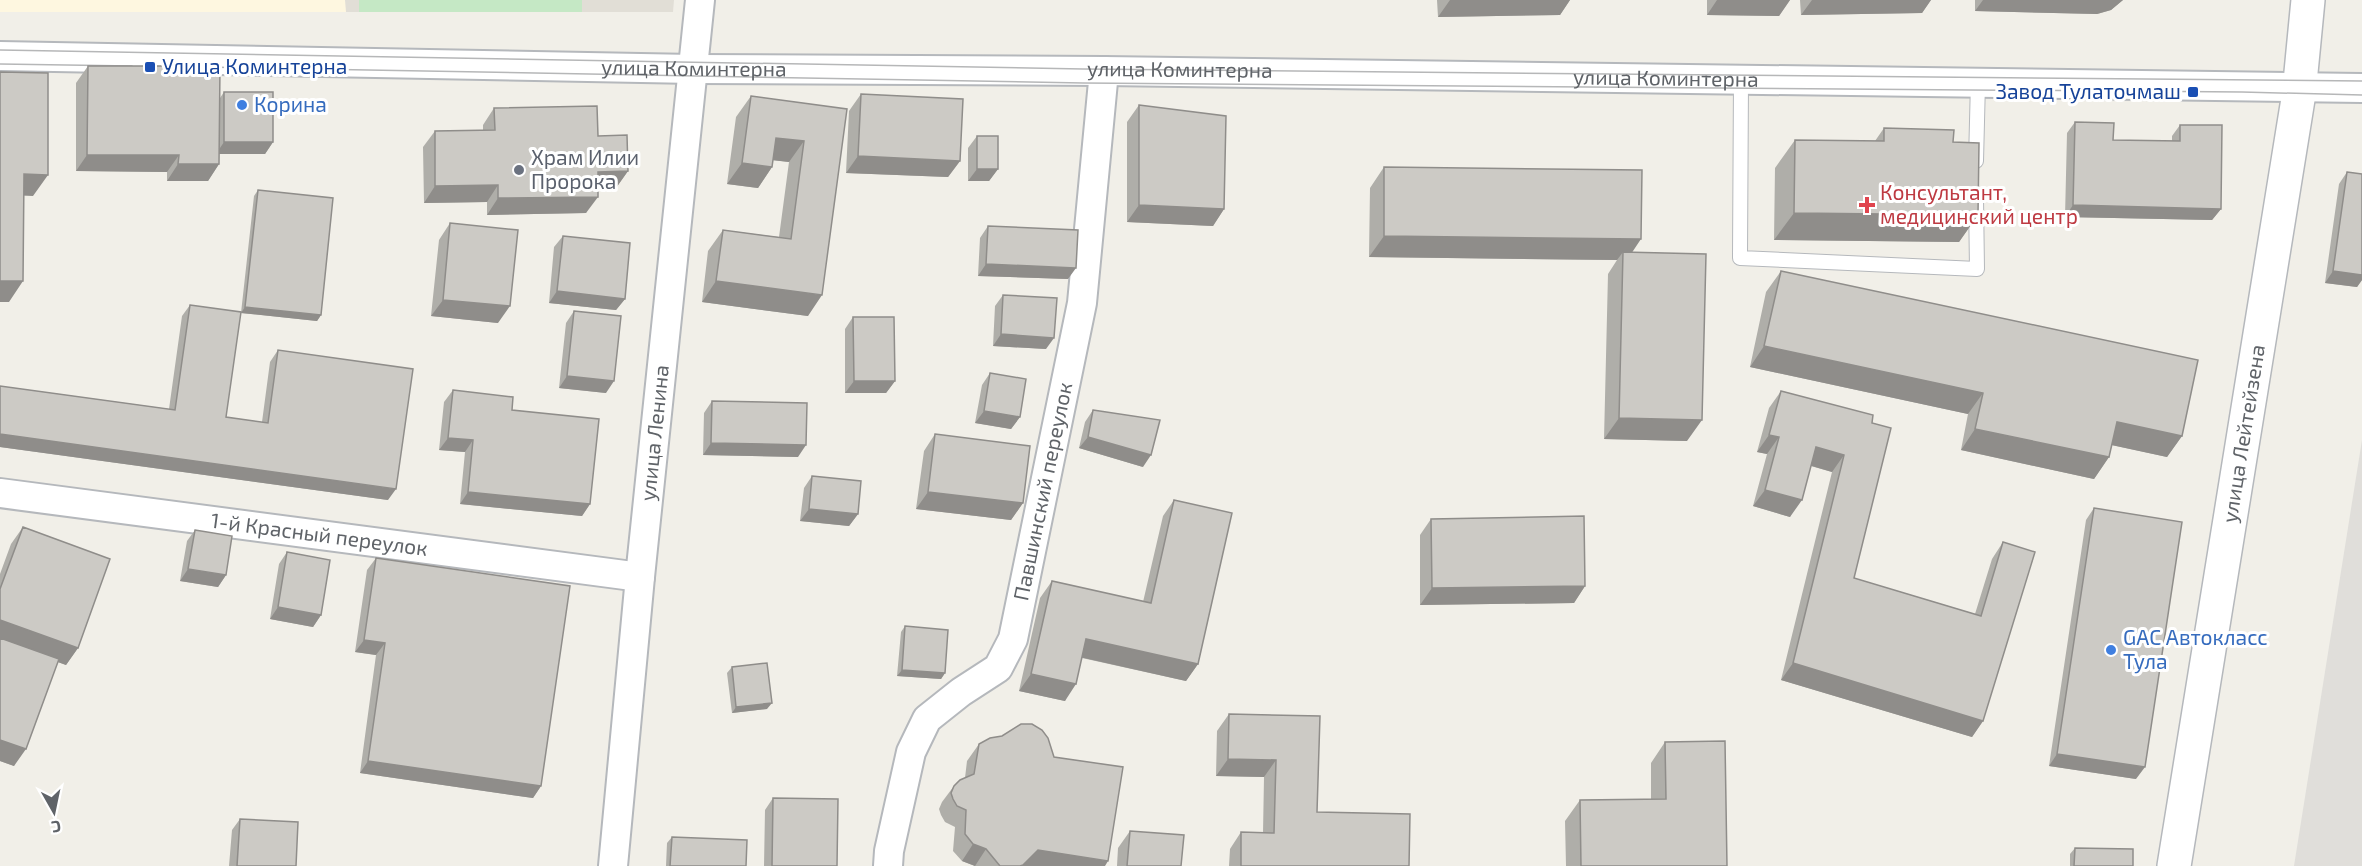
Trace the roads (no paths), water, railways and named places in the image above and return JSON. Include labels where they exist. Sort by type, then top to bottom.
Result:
[{"type":"street","name":"улица Ленина","points":[[613,866],[640,577],[700,0]]},
{"type":"street","name":"улица Лейтейзена","points":[[2174,866],[2300,86],[2308,0]]},
{"type":"street","name":"улица Коминтерна","points":[[0,56],[694,69],[1104,71],[2362,88]]},
{"type":"street","name":"Павшинский переулок","points":[[888,866],[889,851],[911,752],[927,719],[961,692],[998,668],[1013,639],[1082,303],[1104,71]]},
{"type":"street","name":"1-й Красный переулок","points":[[0,493],[640,577]]},
{"type":"lane","points":[[1741,80],[1740,258],[1977,269],[1978,82]]},
{"type":"tram line","points":[[0,50],[1083,69],[2362,81]]},
{"type":"tram line","points":[[0,64],[132,66]]},
{"type":"tram line","points":[[204,67],[1083,83],[2242,92],[2362,95]]},
{"type":"place","name":"Улица Коминтерна","points":[[150,67]]},
{"type":"place","name":"Завод Тулаточмаш","points":[[2193,92]]},
{"type":"place","name":"Корина","points":[[242,105]]},
{"type":"place","name":"Храм Илии Пророка","points":[[519,170]]},
{"type":"place","name":"Консультант, медицинский центр","points":[[1867,205]]},
{"type":"place","name":"GAC Автокласс Тула","points":[[2111,650]]}]
